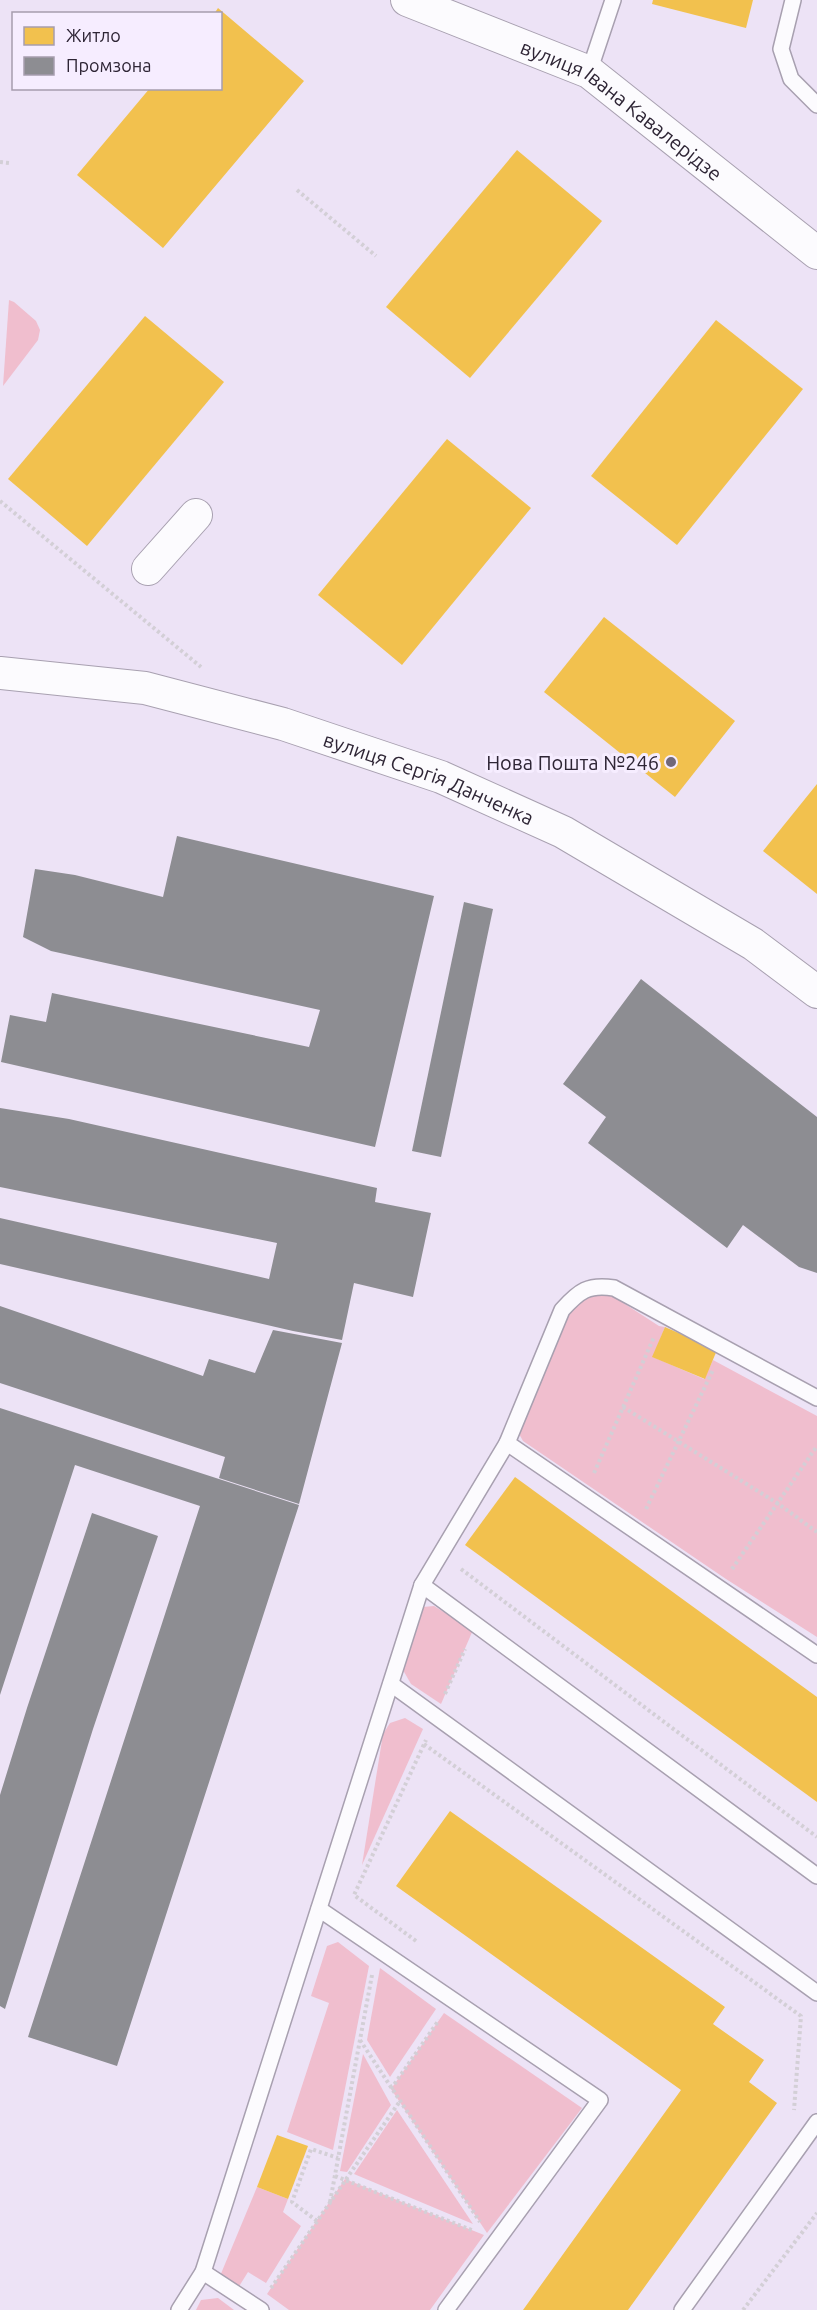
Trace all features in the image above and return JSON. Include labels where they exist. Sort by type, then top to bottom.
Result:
[{"type":"street","name":"вулиця Івана Кавалерідзе","points":[[407,0],[590,72],[817,253]]},
{"type":"street","points":[[148,569],[196,515]]},
{"type":"street","name":"вулиця Сергія Данченка","points":[[0,673],[145,688],[283,724],[441,777],[563,832],[753,944],[817,992]]},
{"type":"lane","points":[[590,72],[613,0]]},
{"type":"lane","points":[[793,0],[781,49],[791,79],[817,105]]},
{"type":"lane","points":[[179,2310],[203,2272],[422,1585],[507,1443],[562,1310],[577,1294],[596,1286],[614,1288],[817,1398]]},
{"type":"lane","points":[[507,1443],[817,1655]]},
{"type":"lane","points":[[422,1585],[817,1876]]},
{"type":"lane","points":[[391,1684],[817,1993]]},
{"type":"lane","points":[[320,1908],[600,2100],[446,2310]]},
{"type":"lane","points":[[682,2310],[817,2122]]},
{"type":"lane","points":[[203,2272],[261,2310]]},
{"type":"path","points":[[0,162],[9,163]]},
{"type":"path","points":[[297,190],[376,256]]},
{"type":"path","points":[[0,501],[209,674]]},
{"type":"path","points":[[584,1496],[664,1315]]},
{"type":"path","points":[[636,1531],[724,1348]]},
{"type":"path","points":[[623,1407],[777,1503],[817,1532]]},
{"type":"path","points":[[726,1579],[817,1446]]},
{"type":"path","points":[[458,1566],[817,1837]]},
{"type":"path","points":[[436,1717],[475,1624]]},
{"type":"path","points":[[424,1744],[801,2016],[793,2117]]},
{"type":"path","points":[[330,2202],[374,1970]]},
{"type":"path","points":[[392,2089],[444,2013]]},
{"type":"path","points":[[360,2040],[481,2223]]},
{"type":"path","points":[[267,2294],[400,2101]]},
{"type":"path","points":[[317,2221],[292,2202],[311,2149],[338,2158]]},
{"type":"path","points":[[335,2176],[484,2235]]},
{"type":"path","points":[[743,2310],[817,2213]]},
{"type":"shaded area","points":[[9,300],[36,321],[40,330],[38,340],[3,386]]},
{"type":"shaded area","points":[[594,1294],[611,1295],[659,1326],[665,1327],[653,1357],[704,1379],[713,1360],[817,1416],[817,1637],[726,1579],[523,1441],[518,1432],[568,1314],[582,1300]]},
{"type":"shaded area","points":[[434,1606],[473,1630],[441,1704],[411,1684],[403,1670],[423,1607]]},
{"type":"shaded area","points":[[405,1718],[423,1729],[362,1865],[383,1734],[390,1723]]},
{"type":"shaded area","points":[[338,1942],[369,1966],[333,2150],[287,2132],[329,2003],[311,1996],[327,1946]]},
{"type":"shaded area","points":[[380,1968],[436,2009],[390,2077],[367,2040]]},
{"type":"shaded area","points":[[444,2013],[582,2108],[487,2233],[391,2089]]},
{"type":"shaded area","points":[[363,2054],[391,2105],[347,2172],[340,2171]]},
{"type":"shaded area","points":[[397,2110],[473,2224],[354,2174]]},
{"type":"shaded area","points":[[345,2179],[484,2235],[430,2310],[289,2310],[267,2294]]},
{"type":"shaded area","points":[[257,2187],[288,2199],[283,2212],[301,2226],[266,2283],[248,2272],[238,2288],[220,2276]]},
{"type":"shaded area","points":[[218,2298],[234,2310],[196,2310],[201,2300]]},
{"type":"building: Житло","points":[[653,0],[753,0],[746,28],[652,4]]},
{"type":"building: Житло","points":[[218,8],[304,81],[163,248],[77,175],[148,90],[222,90],[222,12],[215,12]]},
{"type":"building: Житло","points":[[517,150],[602,221],[470,378],[386,307]]},
{"type":"building: Житло","points":[[145,316],[224,382],[87,546],[8,479]]},
{"type":"building: Житло","points":[[716,320],[803,389],[677,545],[591,476]]},
{"type":"building: Житло","points":[[447,439],[531,508],[402,665],[318,595]]},
{"type":"building: Житло","points":[[604,617],[735,721],[675,797],[544,692]]},
{"type":"building: Житло","points":[[817,784],[817,894],[763,851]]},
{"type":"building: Житло","points":[[665,1327],[717,1350],[705,1379],[652,1357]]},
{"type":"building: Житло","points":[[515,1477],[817,1697],[817,1802],[465,1545]]},
{"type":"building: Житло","points":[[450,1811],[725,2007],[713,2024],[764,2060],[749,2082],[777,2103],[628,2310],[523,2310],[681,2090],[396,1886]]},
{"type":"building: Житло","points":[[277,2135],[308,2146],[288,2199],[257,2187]]},
{"type":"building: Промзона","points":[[177,836],[434,896],[375,1147],[1,1062],[10,1015],[46,1022],[52,993],[309,1047],[320,1010],[51,951],[23,937],[35,869],[75,875],[163,897]]},
{"type":"building: Промзона","points":[[464,902],[493,909],[441,1157],[412,1151]]},
{"type":"building: Промзона","points":[[641,979],[817,1117],[817,1273],[799,1267],[743,1225],[727,1248],[588,1143],[606,1117],[563,1084]]},
{"type":"building: Промзона","points":[[0,1108],[69,1119],[377,1188],[375,1202],[431,1213],[413,1297],[354,1283],[342,1340],[293,1331],[0,1264],[0,1218],[269,1279],[277,1243],[0,1187]]},
{"type":"building: Промзона","points":[[0,1306],[203,1376],[209,1359],[255,1373],[273,1330],[342,1343],[299,1504],[219,1478],[225,1457],[0,1383]]},
{"type":"building: Промзона","points":[[0,1408],[299,1505],[117,2066],[28,2037],[200,1506],[75,1465],[0,1695]]},
{"type":"building: Промзона","points":[[92,1513],[158,1536],[93,1729],[5,2009],[0,2006],[0,1795]]},
{"type":"place","name":"Нова Пошта №246","points":[[671,762]]}]
